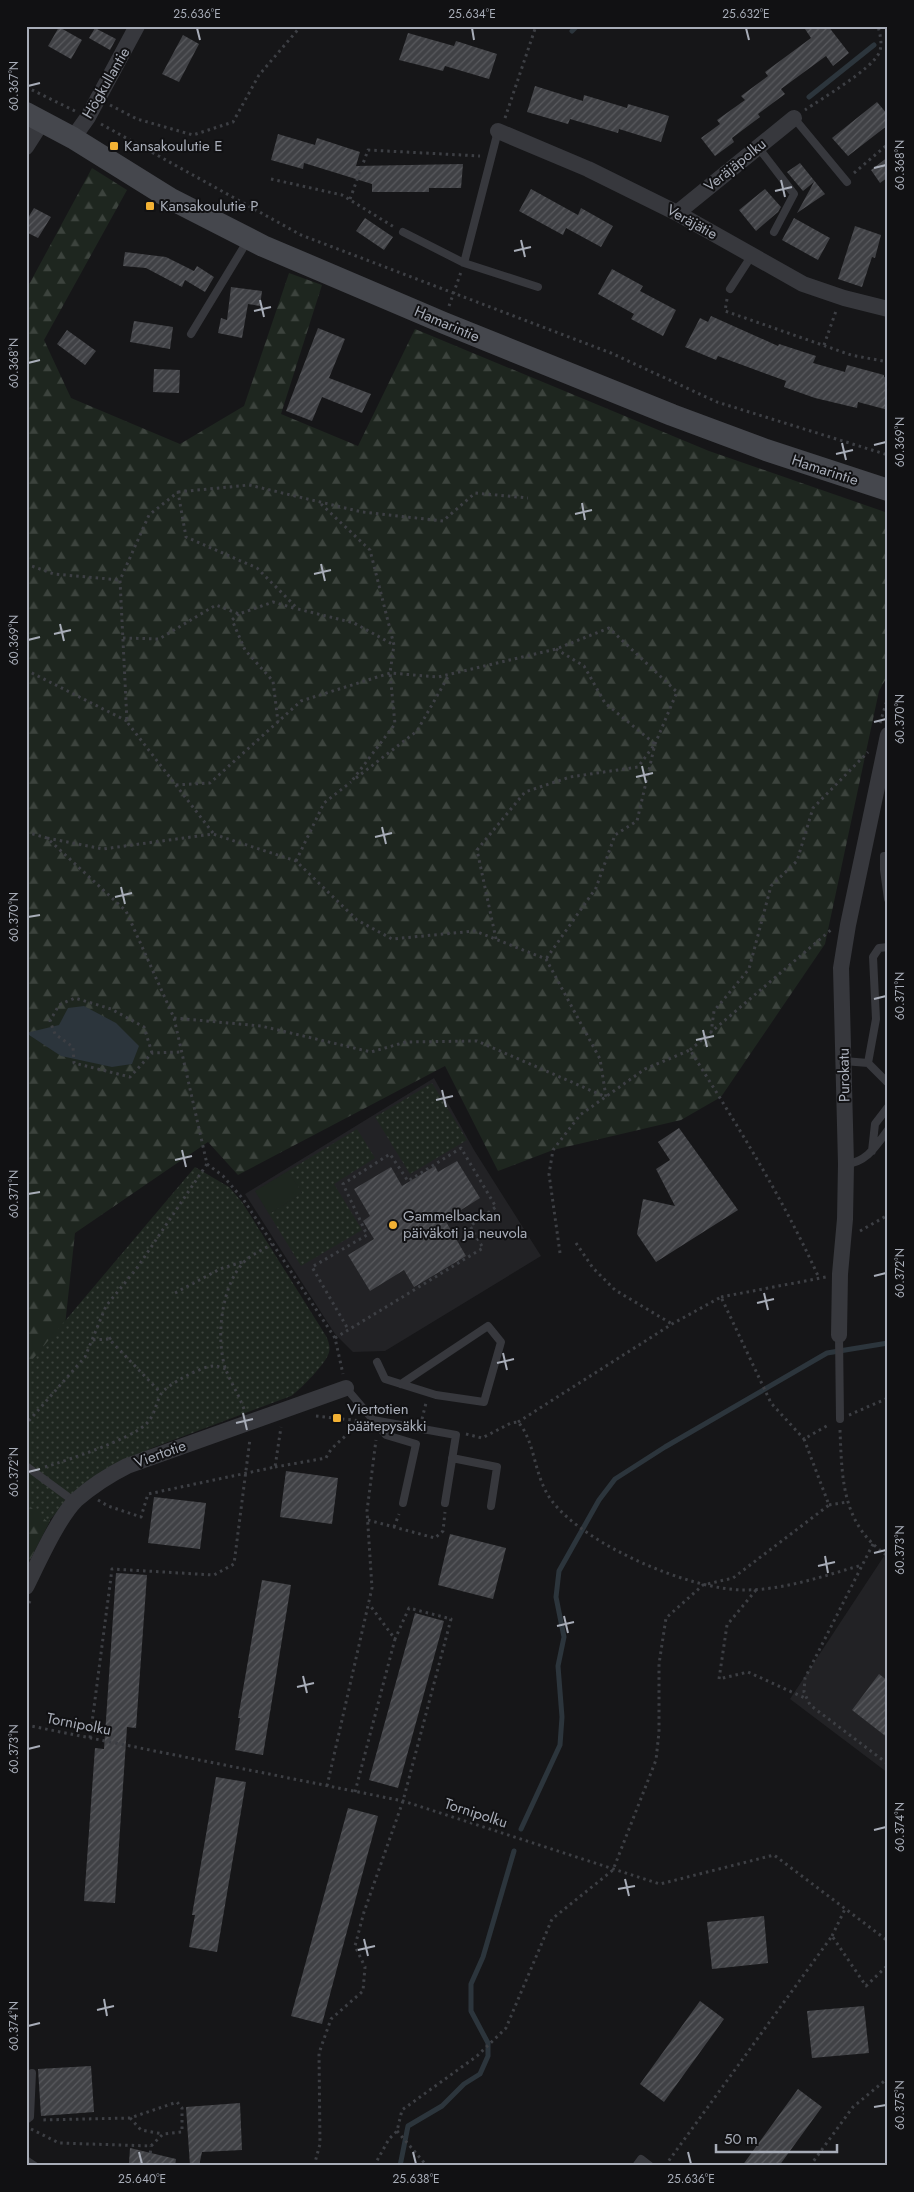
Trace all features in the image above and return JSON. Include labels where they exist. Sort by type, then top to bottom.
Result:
[{"type":"street","name":"Högkullantie","points":[[73,138],[88,117],[137,26]]},
{"type":"street","name":"Hamarintie","points":[[34,118],[73,138],[170,199],[249,239],[444,323],[680,418],[766,450],[888,490]]},
{"type":"street","points":[[26,147],[34,118]]},
{"type":"street","name":"Veräjäpolku","points":[[677,213],[794,118]]},
{"type":"street","name":"Veräjätie","points":[[498,131],[588,169],[677,213],[802,284],[841,297],[888,308]]},
{"type":"street","name":"Purokatu","points":[[840,1334],[840,1274],[845,1219],[846,1164],[842,968],[848,925],[886,740]]},
{"type":"street","name":"Viertotie","points":[[30,1590],[47,1544],[75,1502],[104,1478],[128,1466],[346,1388]]},
{"type":"lane","points":[[794,118],[846,181]]},
{"type":"lane","points":[[464,262],[498,131]]},
{"type":"lane","points":[[758,147],[794,194],[774,232]]},
{"type":"lane","points":[[402,232],[464,262],[538,288]]},
{"type":"lane","points":[[191,334],[249,239]]},
{"type":"lane","points":[[730,289],[752,255]]},
{"type":"lane","points":[[888,856],[884,856],[884,870],[888,899]]},
{"type":"lane","points":[[868,1063],[876,1019],[873,957],[879,948],[888,947]]},
{"type":"lane","points":[[844,1061],[868,1063],[888,1082]]},
{"type":"lane","points":[[872,1152],[875,1124],[888,1107]]},
{"type":"lane","points":[[846,1164],[857,1163],[872,1152],[888,1130]]},
{"type":"lane","points":[[377,1362],[385,1379],[428,1393],[484,1402],[500,1342],[488,1326],[401,1384]]},
{"type":"lane","name":"Purokatu","points":[[840,1334],[840,1419]]},
{"type":"lane","points":[[346,1388],[371,1420],[386,1435],[416,1444],[403,1503]]},
{"type":"lane","points":[[371,1420],[456,1435],[446,1503]]},
{"type":"lane","points":[[452,1458],[497,1467],[491,1506]]},
{"type":"lane","points":[[29,1469],[75,1502]]},
{"type":"lane","points":[[26,2120],[30,2117],[32,2073]]},
{"type":"lane","points":[[636,2166],[641,2159],[650,2166]]},
{"type":"lane","points":[[26,2160],[35,2166]]},
{"type":"path","points":[[97,99],[137,119],[193,135],[233,122],[258,75],[301,26]]},
{"type":"path","points":[[498,131],[507,114],[536,26]]},
{"type":"path","points":[[794,118],[867,67],[879,54],[882,42],[878,26]]},
{"type":"path","points":[[26,87],[88,117],[301,235],[611,353],[716,402],[888,455]]},
{"type":"path","points":[[846,181],[888,144]]},
{"type":"path","points":[[350,199],[368,150],[491,157]]},
{"type":"path","points":[[271,179],[342,195],[402,232]]},
{"type":"path","points":[[444,323],[464,262]]},
{"type":"path","points":[[730,289],[726,311],[851,355],[888,362]]},
{"type":"path","points":[[824,345],[841,297]]},
{"type":"path","points":[[128,722],[120,580],[149,515],[178,492],[249,485],[362,512],[443,521],[474,493],[528,498]]},
{"type":"path","points":[[178,492],[186,537],[257,568],[298,609]]},
{"type":"path","points":[[321,503],[370,550],[394,644],[390,674],[394,724],[351,782]]},
{"type":"path","points":[[26,564],[54,574],[120,580]]},
{"type":"path","points":[[278,722],[273,681],[245,650],[232,620],[239,614],[273,602],[354,623],[394,644]]},
{"type":"path","points":[[123,638],[158,638],[216,605],[239,614]]},
{"type":"path","points":[[176,785],[210,783],[302,701],[390,674],[438,676],[556,649],[609,628],[677,692],[654,744],[637,821],[615,835],[596,888],[546,959]]},
{"type":"path","points":[[556,649],[584,666],[605,704],[654,744]]},
{"type":"path","points":[[26,670],[128,722],[213,834]]},
{"type":"path","points":[[296,861],[324,804],[417,730],[449,674]]},
{"type":"path","points":[[711,1033],[714,1011],[749,968],[772,886],[797,860],[813,808],[873,747],[886,740]]},
{"type":"path","points":[[496,939],[477,850],[525,792],[570,777],[638,766],[654,744]]},
{"type":"path","points":[[26,832],[103,849],[213,834],[296,861],[356,920],[392,938],[475,931],[546,959],[600,1059],[606,1097]]},
{"type":"path","points":[[47,838],[126,911],[174,1018],[207,1164],[224,1176],[243,1199],[335,1338],[346,1388]]},
{"type":"path","points":[[560,1253],[549,1174],[553,1150],[580,1115],[645,1069],[690,1050],[834,927],[848,925]]},
{"type":"path","points":[[152,1053],[144,1027],[111,1009],[76,998],[59,1005],[50,1021],[55,1034],[73,1047],[74,1063],[130,1076],[152,1053],[181,1052]]},
{"type":"path","points":[[174,1018],[261,1026],[371,1052],[406,1042],[477,1041],[606,1097]]},
{"type":"path","points":[[690,1050],[770,1179],[794,1223],[819,1278]]},
{"type":"path","points":[[335,1338],[483,1248],[470,1226],[496,1207],[461,1148],[408,1181],[390,1154],[343,1184],[367,1235],[312,1267],[348,1329]]},
{"type":"path","points":[[26,1424],[85,1357],[94,1340],[106,1306],[137,1268],[207,1164]]},
{"type":"path","points":[[576,1243],[593,1268],[615,1290],[672,1324]]},
{"type":"path","points":[[175,1292],[220,1269],[246,1260],[272,1244]]},
{"type":"path","points":[[246,1260],[233,1280],[223,1306],[221,1328],[226,1369],[246,1413]]},
{"type":"path","points":[[464,1434],[482,1438],[510,1423],[518,1422],[672,1324],[721,1297],[840,1274]]},
{"type":"path","points":[[721,1297],[769,1399],[804,1438],[829,1505]]},
{"type":"path","points":[[94,1340],[109,1339],[114,1336]]},
{"type":"path","points":[[109,1339],[161,1393]]},
{"type":"path","points":[[29,1469],[109,1443],[145,1425],[156,1411],[161,1393],[185,1375],[209,1366],[226,1369]]},
{"type":"path","points":[[420,1425],[428,1393]]},
{"type":"path","points":[[804,1438],[840,1419],[888,1398]]},
{"type":"path","points":[[312,1416],[341,1418],[356,1422],[371,1420],[377,1431],[368,1520],[372,1588],[327,1786]]},
{"type":"path","points":[[840,1419],[841,1462],[847,1502],[853,1518],[873,1544],[888,1556]]},
{"type":"path","points":[[98,1500],[108,1506],[142,1517],[148,1494],[244,1472],[326,1458],[330,1448],[352,1433],[356,1422]]},
{"type":"path","points":[[518,1422],[526,1431],[539,1480],[552,1502],[573,1523],[623,1556],[703,1585],[743,1590],[804,1582],[862,1566]]},
{"type":"path","points":[[274,1426],[282,1423],[275,1467]]},
{"type":"path","points":[[90,1738],[112,1569],[214,1575],[234,1564],[244,1472],[251,1435],[242,1438]]},
{"type":"path","points":[[91,1506],[104,1495]]},
{"type":"path","points":[[374,2166],[389,2140],[397,2131],[402,2110],[478,2054],[506,2028],[552,1919],[613,1870],[656,1760],[659,1732],[659,1664],[666,1618],[703,1585],[733,1578],[829,1505],[847,1502]]},
{"type":"path","points":[[368,1520],[435,1538],[443,1531],[446,1503]]},
{"type":"path","points":[[873,1544],[805,1678],[804,1692],[810,1706],[888,1764]]},
{"type":"path","points":[[757,1589],[727,1625],[719,1679],[748,1672],[807,1699]]},
{"type":"path","points":[[26,1609],[30,1590]]},
{"type":"path","points":[[369,1604],[395,1639]]},
{"type":"path","points":[[314,2166],[320,2144],[319,2053],[331,2018],[363,1990],[366,1968],[355,1946],[364,1912],[403,1801],[451,1619],[410,1608],[395,1639],[355,1792]]},
{"type":"path","name":"Tornipolku","points":[[26,1725],[403,1801],[660,1884],[774,1855],[888,1940]]},
{"type":"path","points":[[665,2166],[832,1936],[845,1909]]},
{"type":"path","points":[[832,1936],[866,1986],[888,1964]]},
{"type":"path","points":[[810,2166],[854,2107],[888,2078]]},
{"type":"path","points":[[26,2120],[130,2118],[177,2102],[182,2108],[182,2132],[163,2134],[141,2130],[130,2118]]},
{"type":"path","points":[[26,2126],[40,2135],[59,2143],[151,2146]]},
{"type":"path","points":[[397,2131],[427,2166]]},
{"type":"path","points":[[150,2166],[151,2146],[163,2134]]},
{"type":"shaded area","points":[[84,1006],[116,1023],[139,1046],[132,1064],[112,1067],[61,1056],[26,1033],[59,1025],[68,1008]]},
{"type":"shaded area","name":"Gammelbackan päiväkoti ja neuvola","points":[[434,1078],[474,1150],[541,1256],[385,1351],[353,1352],[335,1334],[245,1194]]},
{"type":"shaded area","points":[[888,1550],[888,1773],[790,1699]]},
{"type":"green space","points":[[92,168],[127,190],[44,340],[71,398],[180,444],[244,406],[289,273],[322,285],[281,414],[358,446],[415,329],[709,451],[888,513],[888,675],[879,691],[825,944],[721,1097],[681,1120],[553,1150],[498,1171],[445,1066],[238,1175],[208,1142],[75,1233],[59,1381],[26,1399],[26,290]]},
{"type":"green space","points":[[432,1083],[467,1140],[410,1174],[375,1117]]},
{"type":"green space","points":[[357,1129],[375,1158],[334,1184],[362,1230],[301,1266],[269,1214],[302,1193],[288,1171]]},
{"type":"green space","points":[[195,1167],[229,1187],[242,1202],[326,1336],[329,1346],[328,1355],[322,1365],[291,1396],[152,1448],[101,1473],[73,1495],[48,1522],[26,1503],[26,1367]]},
{"type":"green space","points":[[288,1171],[302,1193],[269,1214],[255,1191]]},
{"type":"green space","points":[[26,1485],[50,1521],[26,1568],[26,1536],[29,1529],[26,1527]]},
{"type":"building","points":[[803,26],[828,26],[849,53],[833,66],[826,56],[781,89],[785,94],[758,114],[760,117],[732,138],[734,142],[715,156],[701,138],[720,124],[717,120],[745,100],[741,96],[768,76],[765,72],[811,38]]},
{"type":"building","points":[[59,27],[82,40],[71,59],[48,46]]},
{"type":"building","points":[[95,28],[116,39],[110,50],[89,38]]},
{"type":"building","points":[[408,33],[454,46],[456,41],[497,54],[489,79],[445,66],[443,71],[399,60]]},
{"type":"building","points":[[183,35],[199,44],[179,82],[162,74]]},
{"type":"building","points":[[535,86],[583,101],[584,95],[627,108],[628,104],[669,116],[661,142],[619,129],[618,133],[570,119],[568,124],[527,112]]},
{"type":"building","points":[[877,102],[888,115],[888,125],[848,156],[832,138]]},
{"type":"building","points":[[278,134],[315,145],[317,138],[360,152],[356,166],[463,164],[461,188],[429,188],[429,192],[372,192],[372,184],[304,163],[303,169],[271,160]]},
{"type":"building","points":[[888,157],[888,177],[880,183],[871,170]]},
{"type":"building","points":[[800,163],[825,194],[797,213],[814,182],[803,191],[787,172]]},
{"type":"building","points":[[531,189],[578,215],[581,208],[613,226],[601,247],[566,228],[563,235],[519,211]]},
{"type":"building","points":[[765,189],[781,207],[778,212],[756,231],[739,210]]},
{"type":"building","points":[[34,208],[51,217],[38,238],[26,232],[26,221]]},
{"type":"building","points":[[365,218],[393,237],[384,250],[356,231]]},
{"type":"building","points":[[794,218],[830,238],[818,260],[782,240]]},
{"type":"building","points":[[855,226],[881,235],[875,258],[872,257],[862,287],[838,279]]},
{"type":"building","points":[[125,252],[166,257],[194,271],[197,266],[214,277],[205,292],[185,280],[182,287],[146,268],[123,266]]},
{"type":"building","points":[[612,269],[643,286],[640,291],[676,310],[663,336],[631,319],[634,314],[598,294]]},
{"type":"building","points":[[231,287],[262,291],[260,306],[248,304],[242,338],[218,333],[221,318],[227,320]]},
{"type":"building","points":[[711,316],[778,346],[779,344],[816,356],[813,363],[845,372],[847,365],[884,375],[884,377],[888,378],[888,410],[858,402],[857,408],[815,398],[784,387],[786,381],[718,356],[716,360],[685,347],[700,318],[708,322]]},
{"type":"building","points":[[134,321],[173,327],[170,349],[130,342]]},
{"type":"building","points":[[318,328],[345,339],[329,378],[371,394],[362,413],[322,397],[312,421],[286,411]]},
{"type":"building","points":[[67,330],[96,351],[85,365],[57,344]]},
{"type":"building","points":[[154,369],[180,370],[179,393],[153,392]]},
{"type":"building","points":[[679,1128],[738,1210],[656,1262],[637,1234],[643,1199],[675,1206],[656,1169],[670,1160],[658,1142]]},
{"type":"building","points":[[457,1161],[480,1198],[445,1220],[466,1256],[414,1287],[404,1270],[370,1291],[348,1255],[374,1239],[363,1221],[370,1216],[354,1189],[391,1167],[402,1186],[435,1166],[438,1172]]},
{"type":"building","points":[[286,1471],[338,1478],[332,1524],[280,1517]]},
{"type":"building","points":[[154,1497],[206,1503],[200,1549],[148,1543]]},
{"type":"building","points":[[450,1534],[506,1548],[493,1599],[438,1585]]},
{"type":"building","points":[[116,1573],[147,1575],[136,1728],[127,1727],[115,1903],[84,1901],[95,1748],[104,1749]]},
{"type":"building","points":[[262,1580],[291,1585],[263,1755],[235,1750],[240,1718],[238,1718]]},
{"type":"building","points":[[415,1613],[444,1621],[398,1788],[369,1780]]},
{"type":"building","points":[[879,1674],[888,1681],[888,1738],[852,1710]]},
{"type":"building","points":[[216,1777],[246,1782],[217,1952],[189,1947],[195,1915],[192,1915]]},
{"type":"building","points":[[348,1808],[378,1816],[322,2024],[291,2016]]},
{"type":"building","points":[[764,1916],[768,1963],[712,1969],[707,1922]]},
{"type":"building","points":[[700,2001],[724,2019],[664,2102],[640,2084]]},
{"type":"building","points":[[864,2006],[869,2053],[812,2058],[807,2011]]},
{"type":"building","points":[[91,2066],[94,2112],[41,2116],[38,2069]]},
{"type":"building","points":[[798,2089],[822,2107],[779,2166],[742,2166]]},
{"type":"building","points":[[240,2103],[242,2150],[202,2152],[199,2166],[190,2166],[186,2107]]},
{"type":"building","points":[[130,2148],[176,2159],[175,2166],[129,2163]]},
{"type":"waterway","points":[[572,31],[577,26]]},
{"type":"waterway","points":[[809,97],[874,45]]},
{"type":"waterway","points":[[521,1829],[560,1745],[562,1717],[558,1666],[564,1637],[556,1597],[559,1571],[599,1500],[615,1479],[665,1447],[827,1353],[888,1343]]},
{"type":"waterway","points":[[400,2166],[408,2126],[442,2106],[464,2084],[480,2074],[488,2056],[488,2043],[471,2011],[471,1984],[483,1957],[514,1851]]},
{"type":"place","name":"Kansakoulutie E","points":[[114,146]]},
{"type":"place","name":"Kansakoulutie P","points":[[150,206]]},
{"type":"place","name":"Gammelbackan päiväkoti ja neuvola","points":[[393,1225]]},
{"type":"place","name":"Viertotien päätepysäkki","points":[[337,1418]]}]
